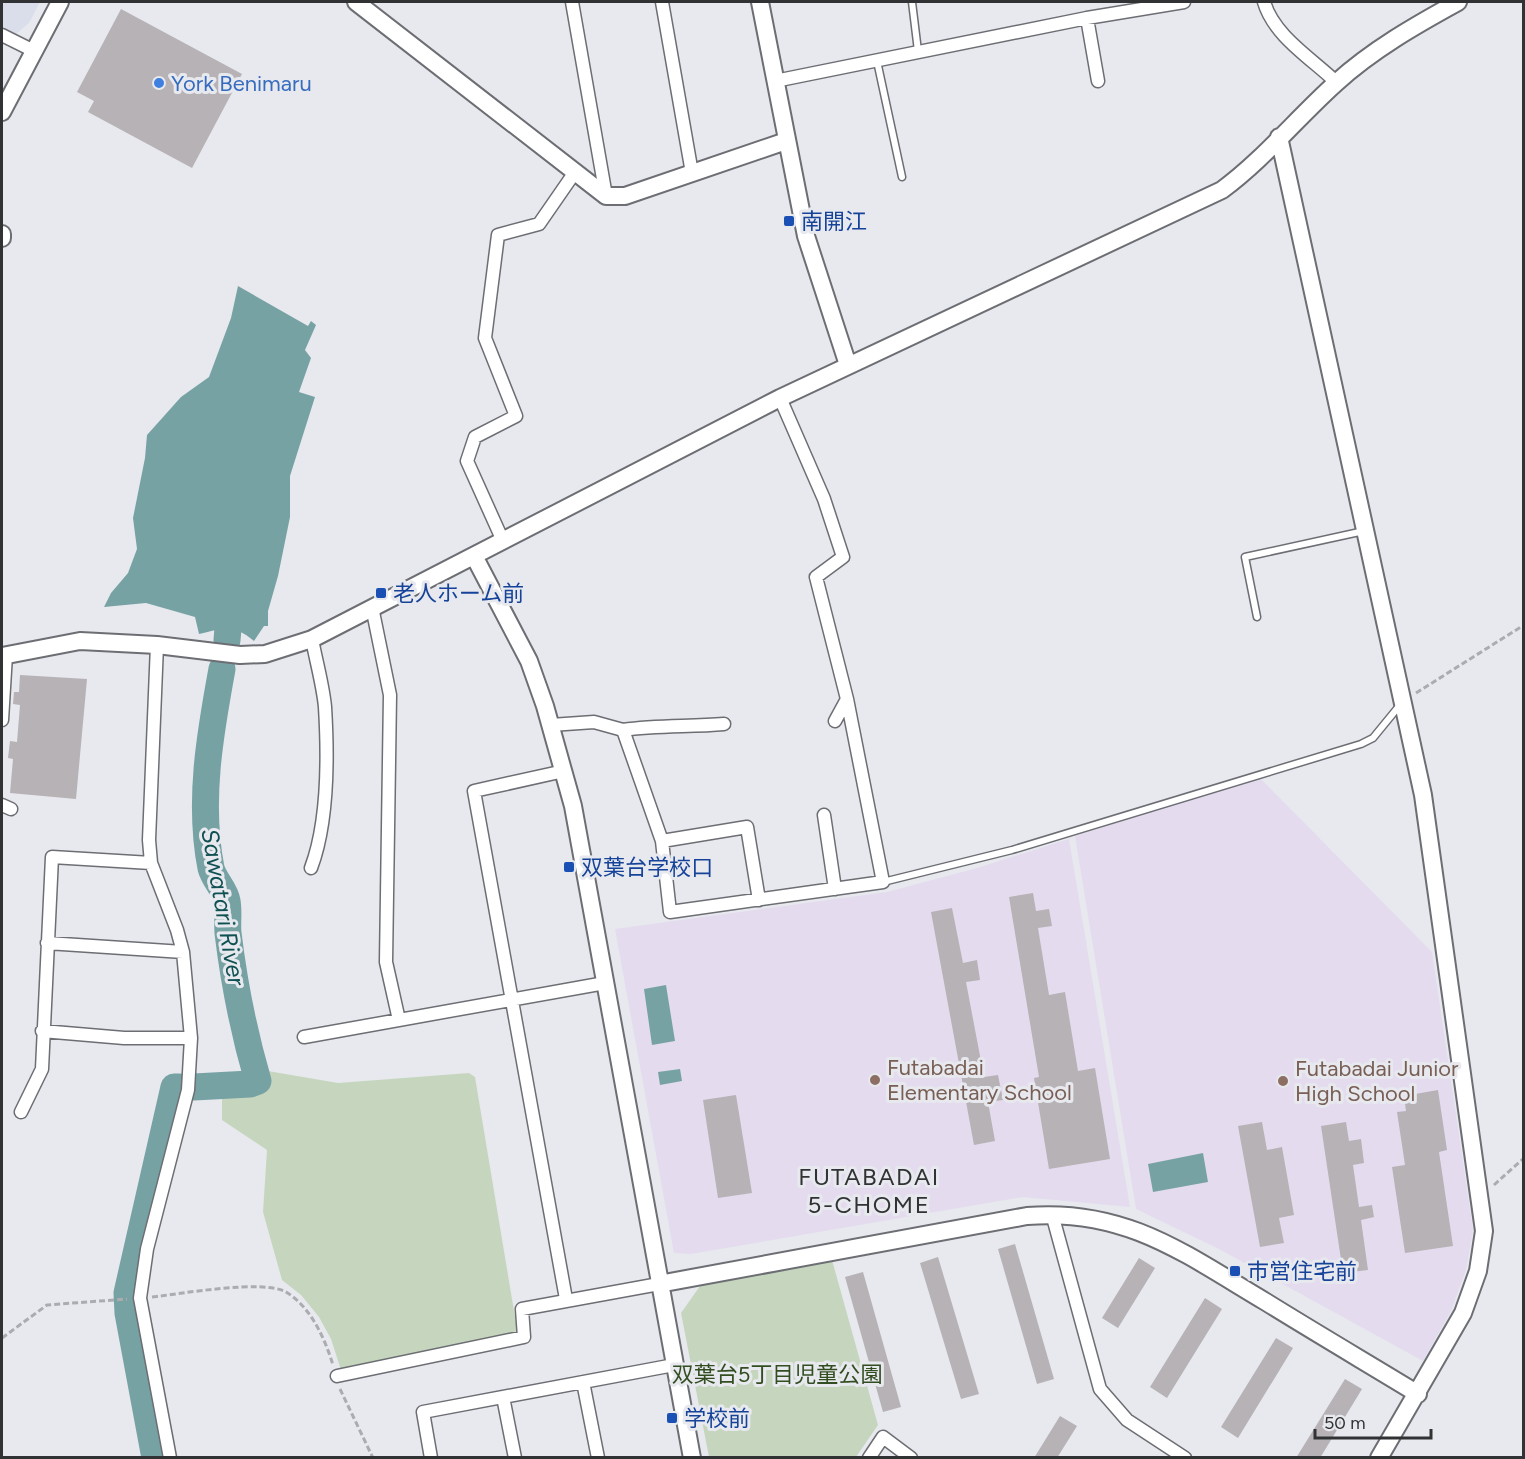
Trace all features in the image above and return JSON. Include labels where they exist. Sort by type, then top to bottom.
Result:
[{"type":"street","points":[[2,112],[60,2]]},
{"type":"street","points":[[356,2],[606,196],[625,196],[786,141]]},
{"type":"street","points":[[572,2],[606,196]]},
{"type":"street","points":[[662,2],[692,173]]},
{"type":"street","points":[[760,2],[806,236],[848,365]]},
{"type":"street","points":[[774,81],[1087,18],[1130,6],[1184,2]]},
{"type":"street","points":[[1264,2],[1268,14],[1279,30],[1336,82]]},
{"type":"street","points":[[2,720],[4,655],[80,641],[157,645],[240,655],[264,654],[312,639],[780,398],[1222,190],[1242,175],[1336,82],[1408,30],[1458,2]]},
{"type":"street","points":[[1087,18],[1098,81]]},
{"type":"street","points":[[2,35],[34,51]]},
{"type":"street","points":[[1279,137],[1423,795],[1438,921],[1484,1231],[1478,1271],[1464,1313],[1379,1458]]},
{"type":"street","points":[[503,541],[467,461],[475,437],[516,416],[485,338],[498,235],[539,224],[575,172]]},
{"type":"street","points":[[623,730],[662,842],[670,912],[883,882],[846,699],[816,577],[843,557],[824,499],[780,398]]},
{"type":"street","points":[[474,556],[529,661],[564,771],[692,1458]]},
{"type":"street","points":[[372,607],[390,695],[386,962],[399,1020]]},
{"type":"street","points":[[311,868],[318,850],[324,787],[325,717],[312,639]]},
{"type":"street","points":[[157,645],[149,840],[151,863],[183,952],[191,1038],[188,1090],[147,1249],[140,1298],[170,1458]]},
{"type":"street","points":[[835,721],[846,699]]},
{"type":"street","points":[[551,725],[594,722],[623,730],[652,726],[683,728],[724,724]]},
{"type":"street","points":[[564,771],[474,791],[566,1299]]},
{"type":"street","points":[[824,815],[834,889]]},
{"type":"street","points":[[662,842],[747,826],[759,900]]},
{"type":"street","points":[[21,1112],[42,1069],[52,857],[151,863]]},
{"type":"street","points":[[47,943],[183,952]]},
{"type":"street","points":[[304,1037],[605,983]]},
{"type":"street","points":[[42,1031],[124,1038],[191,1038]]},
{"type":"street","points":[[337,1376],[525,1337],[522,1309],[566,1299],[659,1284],[1000,1220],[1052,1214],[1100,1220],[1151,1235],[1418,1394]]},
{"type":"street","points":[[1052,1214],[1100,1389],[1127,1420],[1185,1458]]},
{"type":"street","points":[[431,1458],[423,1412],[674,1365]]},
{"type":"street","points":[[583,1382],[598,1458]]},
{"type":"street","points":[[503,1397],[515,1458]]},
{"type":"street","points":[[869,1458],[883,1437],[911,1458]]},
{"type":"lane","points":[[912,2],[919,52]]},
{"type":"lane","points":[[877,60],[902,177]]},
{"type":"lane","points":[[1257,617],[1245,557],[1365,531]]},
{"type":"lane","points":[[883,882],[1012,850],[1361,744],[1373,738],[1404,700]]},
{"type":"path","points":[[1404,700],[1524,625]]},
{"type":"path","points":[[1480,1198],[1524,1158]]},
{"type":"path","points":[[140,1298],[255,1287],[285,1291],[301,1304],[326,1342],[341,1391],[374,1458]]},
{"type":"path","points":[[2,1338],[47,1305],[124,1299]]},
{"type":"shaded area","points":[[2,2],[40,2],[29,23],[16,34],[2,27]]},
{"type":"shaded area","name":"Futabadai Junior High School","points":[[1259,777],[1432,952],[1473,1230],[1466,1270],[1451,1311],[1423,1361],[1219,1249],[1136,1209],[1075,836]]},
{"type":"shaded area","name":"Futabadai Elementary School","points":[[1069,839],[1130,1207],[1023,1197],[691,1254],[674,1253],[615,929],[887,892],[977,868]]},
{"type":"green space","points":[[262,1070],[338,1083],[469,1073],[475,1077],[517,1329],[514,1334],[341,1370],[331,1339],[319,1317],[301,1295],[282,1280],[263,1212],[267,1150],[222,1120],[222,1090],[265,1091]]},
{"type":"green space","name":"双葉台5丁目児童公園","points":[[832,1260],[878,1425],[856,1457],[709,1457],[681,1313],[700,1286]]},
{"type":"water","points":[[238,286],[308,326],[311,321],[316,325],[305,350],[311,358],[299,392],[315,397],[290,476],[290,517],[268,611],[268,626],[264,626],[254,641],[240,631],[228,628],[199,634],[195,617],[146,603],[104,607],[111,593],[128,573],[137,549],[133,518],[145,458],[147,435],[181,397],[209,377],[231,318]]},
{"type":"water","points":[[666,985],[675,1041],[652,1045],[644,989]]},
{"type":"water","points":[[680,1069],[682,1081],[660,1085],[658,1072]]},
{"type":"water","points":[[1203,1153],[1208,1182],[1153,1192],[1148,1164]]},
{"type":"building","name":"York Benimaru","points":[[121,9],[242,74],[192,168],[88,112],[94,101],[77,92]]},
{"type":"building","points":[[20,675],[87,679],[76,799],[10,793],[13,759],[8,758],[10,741],[17,742],[20,705],[13,704],[14,692],[19,692]]},
{"type":"building","points":[[1033,893],[1036,911],[1049,909],[1052,926],[1038,928],[1049,995],[1065,992],[1078,1071],[1095,1068],[1110,1159],[1049,1169],[1034,1078],[1039,1077],[1009,897]]},
{"type":"building","points":[[952,908],[963,963],[977,960],[980,980],[966,982],[984,1077],[998,1075],[1003,1100],[988,1102],[995,1141],[974,1145],[931,912]]},
{"type":"building","points":[[1438,1090],[1447,1150],[1439,1152],[1453,1246],[1405,1253],[1392,1167],[1405,1165],[1397,1112],[1406,1111],[1404,1096]]},
{"type":"building","points":[[736,1095],[752,1193],[718,1198],[703,1100]]},
{"type":"building","points":[[1262,1122],[1267,1150],[1282,1147],[1294,1215],[1279,1218],[1284,1243],[1260,1247],[1238,1126]]},
{"type":"building","points":[[1346,1122],[1349,1141],[1361,1139],[1364,1163],[1353,1165],[1359,1207],[1372,1205],[1374,1217],[1361,1220],[1368,1270],[1343,1273],[1321,1126]]},
{"type":"building","points":[[1015,1244],[1054,1379],[1037,1384],[998,1249]]},
{"type":"building","points":[[938,1257],[979,1394],[961,1399],[920,1263]]},
{"type":"building","points":[[1139,1258],[1155,1268],[1118,1328],[1102,1318]]},
{"type":"building","points":[[863,1272],[901,1407],[883,1412],[845,1277]]},
{"type":"building","points":[[1205,1298],[1222,1309],[1167,1398],[1150,1387]]},
{"type":"building","points":[[1276,1338],[1293,1348],[1238,1438],[1221,1427]]},
{"type":"building","points":[[1345,1379],[1362,1389],[1320,1458],[1296,1458]]},
{"type":"building","points":[[1060,1416],[1077,1426],[1057,1458],[1034,1458]]},
{"type":"waterway","name":"Sawatari River","points":[[227,640],[231,593]]},
{"type":"waterway","name":"Sawatari River","points":[[194,1087],[250,1084],[258,1081],[236,989],[228,933],[227,901],[212,872],[207,843],[207,768],[222,669]]},
{"type":"waterway","name":"Sawatari River","points":[[155,1458],[128,1313],[127,1293],[174,1087],[179,1087]]},
{"type":"place","name":"York Benimaru","points":[[159,83]]},
{"type":"place","name":"南開江","points":[[789,221]]},
{"type":"place","name":"老人ホーム前","points":[[381,593]]},
{"type":"place","name":"双葉台学校口","points":[[569,867]]},
{"type":"place","name":"Futabadai Elementary School","points":[[875,1080]]},
{"type":"place","name":"Futabadai Junior High School","points":[[1283,1081]]},
{"type":"place","name":"市営住宅前","points":[[1235,1271]]},
{"type":"place","name":"学校前","points":[[672,1418]]},
{"type":"district","name":"FUTABADAI 5-CHOME","points":[[869,1191]]}]
